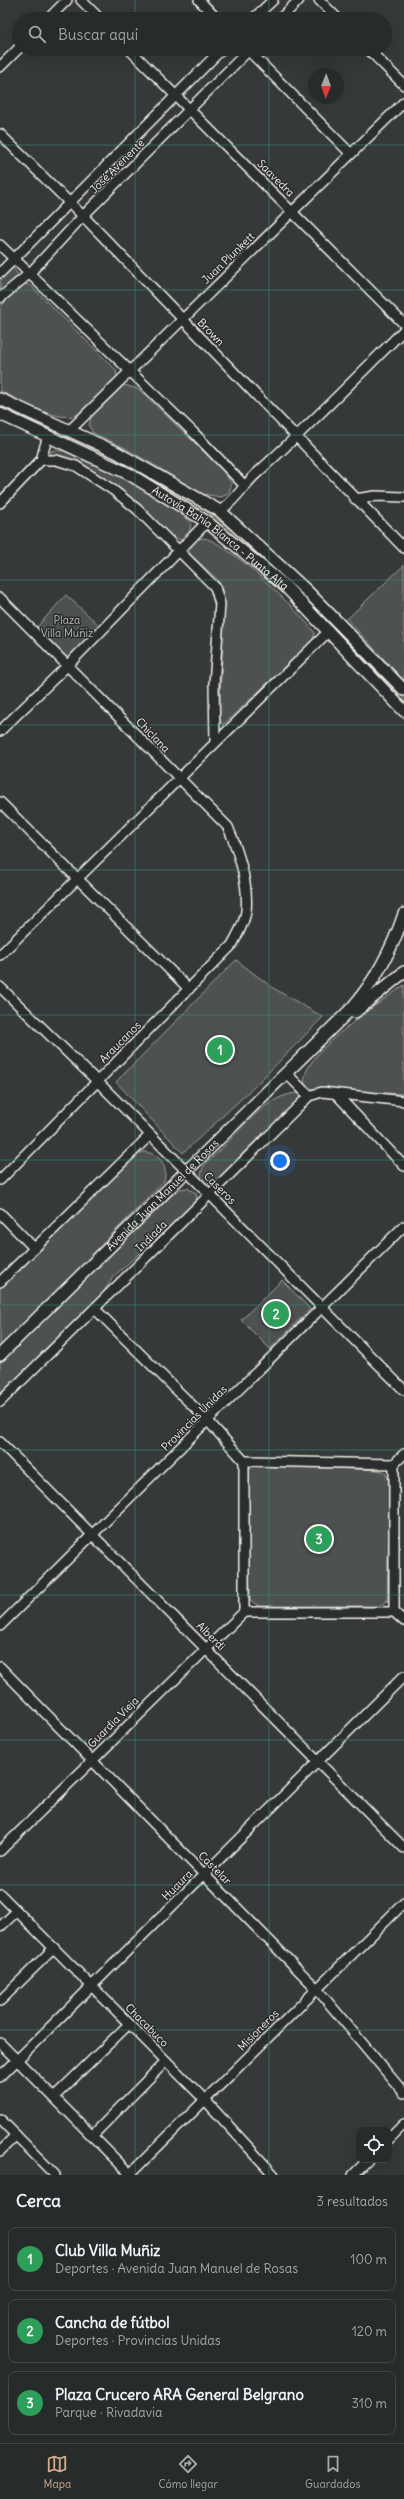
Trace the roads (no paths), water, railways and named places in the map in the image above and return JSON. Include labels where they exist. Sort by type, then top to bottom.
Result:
[{"type":"main road","name":"Autovía Bahía Blanca - Punta Alta","points":[[0,400],[116,452],[220,511],[307,591],[404,690]]},
{"type":"main road","name":"Autovía Bahía Blanca - Punta Alta","points":[[0,414],[48,435],[129,474],[207,522],[275,577],[329,631],[404,711]]},
{"type":"main road","name":"Avenida Juan Manuel de Rosas","points":[[0,1355],[186,1171],[287,1074],[360,998],[377,975],[391,949],[404,914]]},
{"type":"main road","name":"Avenida Juan Manuel de Rosas","points":[[326,1035],[404,972]]},
{"type":"main road","points":[[369,1001],[404,980]]},
{"type":"street","points":[[55,12],[67,0]]},
{"type":"street","points":[[81,0],[93,12]]},
{"type":"street","points":[[199,0],[210,12]]},
{"type":"street","points":[[260,12],[273,0]]},
{"type":"street","points":[[287,12],[299,0]]},
{"type":"street","points":[[318,0],[331,12]]},
{"type":"street","points":[[0,67],[12,55]]},
{"type":"street","name":"Saavedra","points":[[136,56],[191,109],[404,324]]},
{"type":"street","name":"José Avenente","points":[[0,273],[13,258],[215,56]]},
{"type":"street","name":"José Avenente","points":[[0,298],[30,273],[82,216],[191,109],[242,56]]},
{"type":"street","points":[[256,56],[351,154]]},
{"type":"street","points":[[375,56],[404,85]]},
{"type":"street","name":"Juan Plunkett","points":[[69,431],[130,373],[182,319],[404,102]]},
{"type":"street","name":"Brown","points":[[0,134],[82,216],[404,548]]},
{"type":"street","points":[[0,245],[130,373],[194,433],[244,485]]},
{"type":"street","points":[[220,511],[228,506],[244,485],[296,437],[404,330]]},
{"type":"street","points":[[0,503],[41,460],[48,435]]},
{"type":"street","points":[[41,460],[56,460],[76,466],[99,480],[137,509],[211,581],[218,593],[220,604],[214,684],[215,741]]},
{"type":"street","points":[[355,499],[375,496],[404,497]]},
{"type":"street","points":[[0,731],[68,666],[207,522]]},
{"type":"street","name":"Chiclana","points":[[0,598],[228,827],[241,864],[246,889],[246,912]]},
{"type":"street","points":[[0,956],[76,878],[329,631]]},
{"type":"street","points":[[0,802],[190,989]]},
{"type":"street","name":"Araucanos","points":[[0,1180],[232,946],[246,912]]},
{"type":"street","name":"Caseros","points":[[0,987],[98,1082],[404,1390]]},
{"type":"street","points":[[287,1074],[309,1096]]},
{"type":"street","name":"Indiada","points":[[0,1402],[309,1096],[322,1092],[336,1094]]},
{"type":"street","points":[[336,1094],[404,1100]]},
{"type":"street","points":[[336,1094],[404,1166]]},
{"type":"street","points":[[0,1282],[150,1135]]},
{"type":"street","points":[[0,1213],[34,1248]]},
{"type":"street","name":"Provincias Unidas","points":[[0,1626],[404,1226]]},
{"type":"street","points":[[95,1309],[208,1421],[244,1461],[244,1612],[394,1612],[404,1621]]},
{"type":"street","name":"Alberdi","points":[[0,1442],[94,1534],[404,1848]]},
{"type":"street","points":[[394,1612],[394,1464],[404,1454]]},
{"type":"street","points":[[244,1461],[394,1464]]},
{"type":"street","name":"Guardia Vieja","points":[[0,1851],[206,1647],[244,1612]]},
{"type":"street","name":"Castelar","points":[[0,1667],[317,1989],[404,2093]]},
{"type":"street","name":"Huaura","points":[[0,2077],[404,1676]]},
{"type":"street","name":"Chacabuco","points":[[0,1894],[205,2100],[274,2175]]},
{"type":"street","name":"Misioneros","points":[[130,2175],[404,1903]]},
{"type":"street","points":[[0,1927],[17,1911]]},
{"type":"street","points":[[0,2001],[54,1948]]},
{"type":"street","points":[[54,2098],[129,2024]]},
{"type":"street","points":[[0,2043],[130,2175]]},
{"type":"street","points":[[92,2136],[166,2061]]},
{"type":"street","points":[[0,2119],[53,2174]]},
{"type":"street","points":[[392,2136],[404,2124]]},
{"type":"street","points":[[0,2152],[16,2135]]},
{"type":"street","points":[[353,2175],[365,2163]]},
{"type":"place","name":"Club Villa Muñiz","points":[[220,1050]]},
{"type":"place","name":"Cancha de fútbol","points":[[276,1314]]},
{"type":"place","name":"Plaza Crucero ARA General Belgrano","points":[[319,1539]]},
{"type":"park label","name":"Plaza Villa Muñiz","points":[[67,626]]}]
